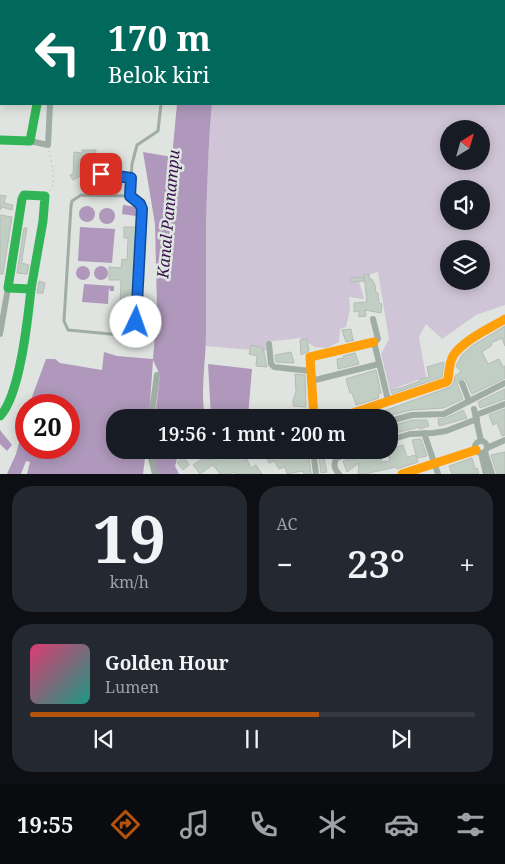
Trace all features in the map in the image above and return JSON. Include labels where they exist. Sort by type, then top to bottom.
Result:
[{"type":"street","points":[[30,141],[37,105]]},
{"type":"street","points":[[0,140],[30,141],[48,145],[50,105]]},
{"type":"street","points":[[0,334],[23,196],[45,196],[42,228],[18,376],[6,409],[0,416]]},
{"type":"street","points":[[8,288],[31,289]]},
{"type":"street","points":[[313,409],[309,359],[311,356],[374,342],[378,339],[373,319]]},
{"type":"street","points":[[363,409],[446,382],[449,377],[450,362],[454,354],[467,343],[505,319]]},
{"type":"street","points":[[374,342],[388,400]]},
{"type":"street","points":[[269,344],[271,364],[274,367],[310,371]]},
{"type":"street","points":[[311,381],[379,364]]},
{"type":"street","points":[[152,409],[157,375]]},
{"type":"street","points":[[462,383],[469,401]]},
{"type":"street","points":[[398,419],[412,415],[444,414],[505,383]]},
{"type":"street","points":[[398,438],[410,434],[446,431],[476,414],[505,404]]},
{"type":"street","points":[[476,414],[481,441],[486,444],[482,451],[486,474]]},
{"type":"street","points":[[424,433],[438,474]]},
{"type":"street","points":[[402,474],[482,451],[505,440]]},
{"type":"street","points":[[481,441],[476,444],[482,451],[492,474]]},
{"type":"street","points":[[151,459],[155,474]]},
{"type":"street","points":[[314,459],[316,474]]},
{"type":"street","points":[[336,459],[334,461],[337,472]]},
{"type":"lane","points":[[130,196],[132,164],[137,145],[158,131],[161,105]]},
{"type":"lane","points":[[103,158],[101,174],[131,178]]},
{"type":"lane","points":[[81,195],[130,196],[140,204],[142,209],[136,322],[134,328],[129,334],[122,335],[68,330],[64,321],[72,201],[81,195]]},
{"type":"path","points":[[45,196],[53,187],[48,145]]},
{"type":"shaded area","points":[[212,105],[505,105],[505,305],[476,315],[442,339],[426,324],[419,337],[426,377],[390,390],[381,354],[389,339],[378,272],[358,278],[364,299],[349,297],[350,309],[346,327],[340,329],[339,342],[327,348],[315,347],[300,338],[266,342],[266,351],[205,346],[207,172]]},
{"type":"water","name":"Kanal Pannampu","points":[[177,105],[212,105],[206,218],[204,409],[156,409],[160,375],[153,360],[150,409],[106,409],[106,459],[145,459],[143,474],[27,474],[30,462],[26,461],[21,474],[7,474],[15,456],[15,459],[80,459],[80,394],[33,394],[46,359],[55,359],[60,363],[102,370],[104,352],[117,356],[153,359],[157,307],[155,224],[143,152],[172,157]]},
{"type":"water","points":[[123,205],[137,207],[136,216],[122,214]]},
{"type":"water","points":[[87,206],[95,214],[87,222],[79,214]]},
{"type":"water","points":[[107,208],[115,216],[107,224],[99,216]]},
{"type":"water","points":[[80,227],[115,229],[112,263],[78,261]]},
{"type":"water","points":[[83,266],[88,268],[90,273],[88,278],[83,280],[78,278],[76,273],[78,268]]},
{"type":"water","points":[[101,266],[106,268],[108,273],[106,278],[101,280],[96,278],[94,273],[96,268]]},
{"type":"water","points":[[84,284],[114,286],[114,291],[110,291],[109,287],[108,304],[82,302]]},
{"type":"water","points":[[208,364],[252,369],[249,409],[211,409]]},
{"type":"water","points":[[0,430],[12,445],[7,451],[0,444]]},
{"type":"water","points":[[153,459],[177,459],[175,466],[179,474],[157,474]]},
{"type":"building","points":[[82,150],[96,150],[95,160],[99,160],[98,168],[94,168],[94,179],[103,180],[102,189],[81,187],[82,175],[73,180],[70,175],[73,174],[74,152],[82,153]]},
{"type":"building","points":[[0,195],[6,196],[4,203],[13,205],[12,210],[2,207],[0,210]]},
{"type":"building","points":[[0,215],[12,217],[3,274],[0,274]]},
{"type":"building","points":[[124,227],[137,227],[132,306],[120,306],[121,280],[109,280],[109,267],[121,268],[122,259],[127,260],[128,238],[124,238]]},
{"type":"building","points":[[24,228],[27,228],[21,263],[29,265],[27,274],[17,273]]},
{"type":"building","points":[[369,274],[370,280],[372,279],[375,285],[376,293],[378,293],[379,303],[382,304],[381,313],[365,310],[366,316],[359,317],[359,311],[354,312],[354,303],[367,302],[364,275]]},
{"type":"building","points":[[364,277],[364,281],[350,282],[350,278]]},
{"type":"building","points":[[39,281],[45,283],[43,293],[37,293]]},
{"type":"building","points":[[505,326],[505,346],[502,338],[491,343],[492,345],[482,352],[488,364],[499,359],[503,367],[505,366],[505,378],[472,394],[465,379],[460,379],[457,384],[463,399],[443,408],[411,410],[398,413],[398,409],[389,409],[450,387],[454,382],[455,376],[461,372],[456,366],[462,355],[472,346]]},
{"type":"building","points":[[351,329],[354,340],[346,342],[342,330]]},
{"type":"building","points":[[307,339],[309,351],[301,355],[300,340]]},
{"type":"building","points":[[251,345],[263,348],[267,367],[256,366],[257,356],[249,354]]},
{"type":"building","points":[[291,352],[294,363],[276,362],[275,355]]},
{"type":"building","points":[[355,353],[359,364],[338,369],[337,359]]},
{"type":"building","points":[[444,362],[442,377],[392,394],[391,390],[429,377],[427,367]]},
{"type":"building","points":[[376,370],[381,393],[378,394],[379,398],[356,405],[346,379]]},
{"type":"building","points":[[295,374],[305,375],[306,407],[293,406],[296,392]]},
{"type":"building","points":[[505,389],[505,399],[480,408],[478,402]]},
{"type":"building","points":[[505,409],[505,435],[502,436],[497,423],[493,425],[489,415]]},
{"type":"building","points":[[463,410],[467,418],[439,426],[438,419],[446,418]]},
{"type":"building","points":[[413,420],[427,420],[429,426],[398,432],[398,424]]},
{"type":"building","points":[[421,439],[427,456],[417,458],[412,440]]},
{"type":"building","points":[[403,445],[407,457],[416,455],[418,462],[397,469],[396,467],[365,474],[358,474],[359,463],[347,472],[343,461],[348,459],[381,459],[382,462],[390,461],[389,459],[398,459],[398,447]]},
{"type":"building","points":[[505,452],[505,474],[497,474],[491,455]]},
{"type":"building","points":[[472,458],[475,469],[477,468],[479,474],[452,474],[449,466]]},
{"type":"building","points":[[185,459],[189,465],[183,470],[177,462]]},
{"type":"building","points":[[202,459],[222,459],[223,461],[226,459],[247,459],[251,468],[256,465],[262,474],[235,474],[233,472],[231,474],[220,474],[213,465],[200,474],[193,465]]},
{"type":"building","points":[[267,459],[309,459],[311,474],[304,474],[303,471],[287,474],[285,467],[279,469],[274,461],[269,463]]},
{"type":"building","points":[[319,459],[324,459],[327,472],[321,473]]},
{"type":"traffic: fast","points":[[0,140],[30,141],[37,105]]},
{"type":"traffic: fast","points":[[24,195],[45,196],[43,221],[31,289],[8,288],[24,195]]},
{"type":"traffic: fast","points":[[0,416],[7,406],[18,375],[31,289]]},
{"type":"traffic: slow","points":[[365,409],[446,382],[453,356],[457,350],[477,335],[505,319]]},
{"type":"traffic: slow","points":[[313,409],[310,357],[374,342]]},
{"type":"traffic: slow","points":[[402,474],[476,450]]},
{"type":"route","points":[[101,174],[131,178],[130,196],[140,204],[142,209],[136,322]]}]
